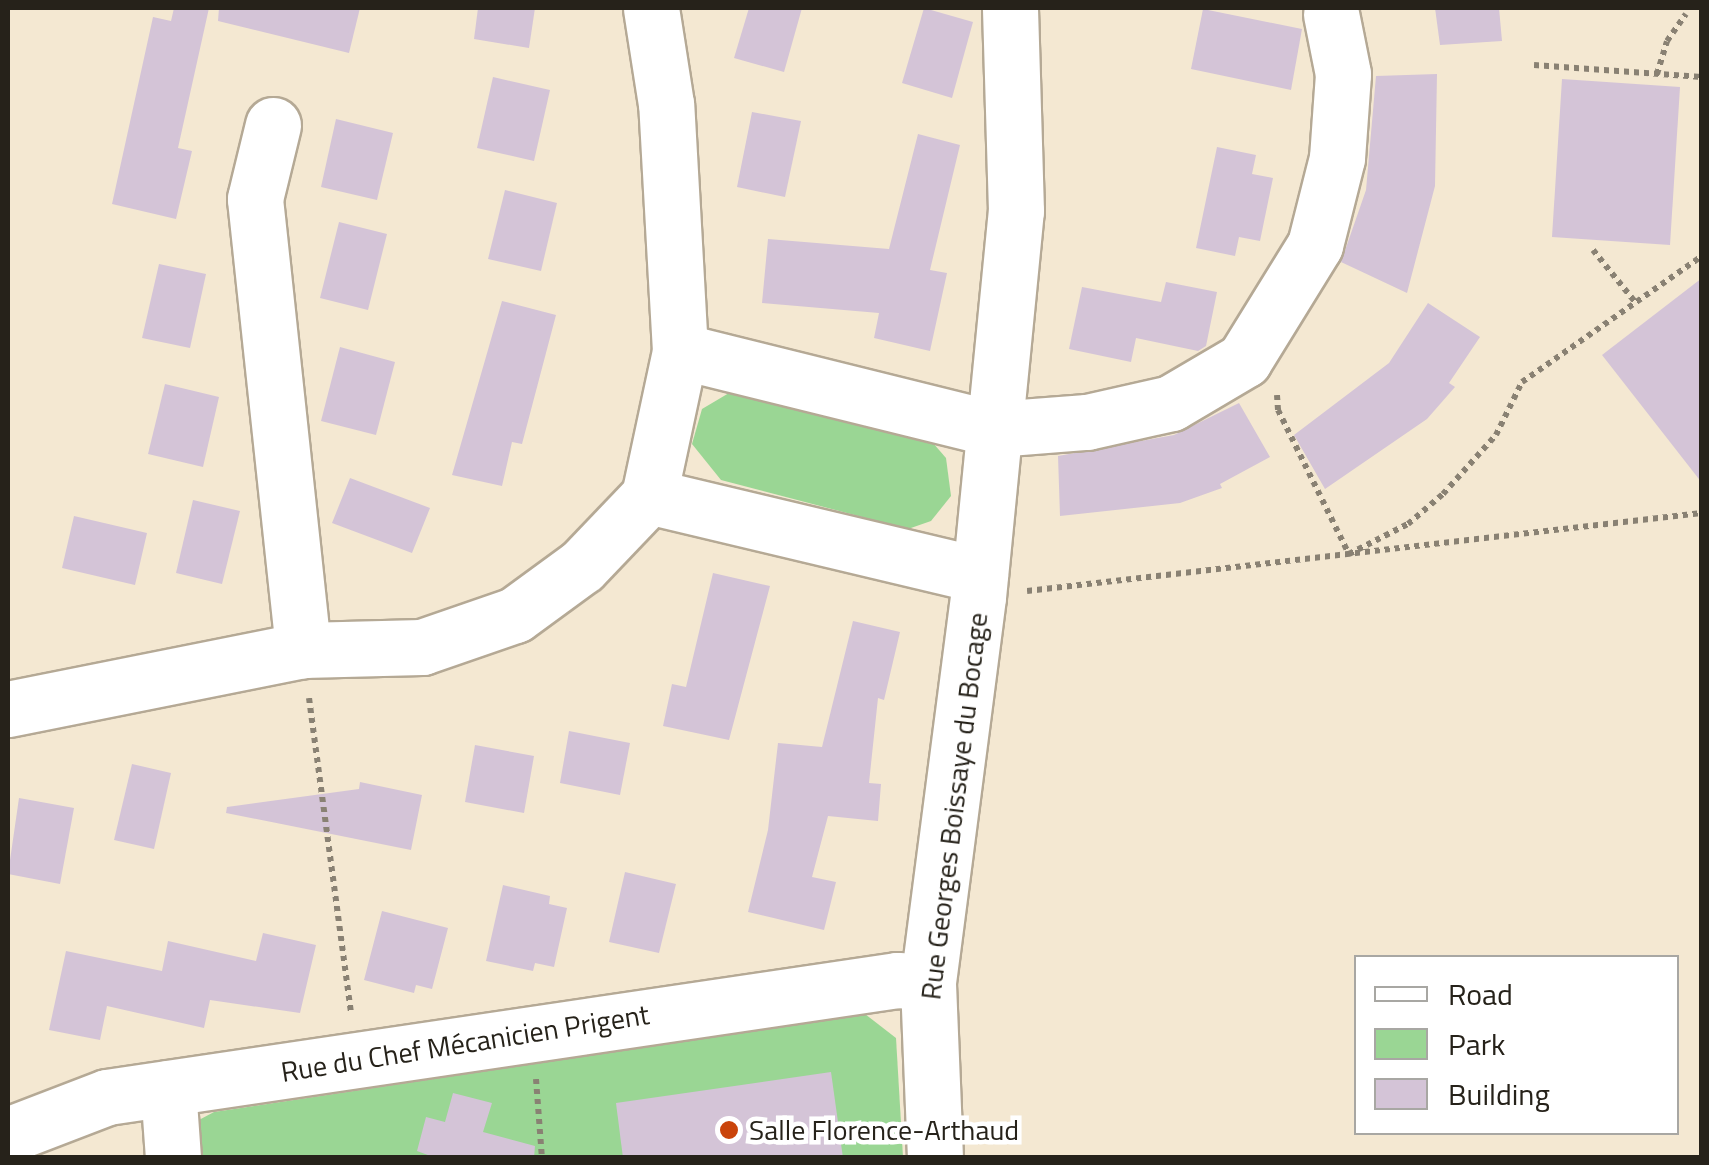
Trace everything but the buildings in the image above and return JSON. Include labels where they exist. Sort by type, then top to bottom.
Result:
[{"type":"street","points":[[8,709],[302,650],[422,648],[514,616],[582,566],[649,496],[680,351],[666,104],[650,8]]},
{"type":"street","name":"Rue Georges Boissaye du Bocage","points":[[934,1158],[928,982],[979,586],[1016,211],[1010,8]]},
{"type":"street","points":[[680,351],[995,429],[1087,422],[1171,402],[1244,360],[1280,310],[1315,245],[1338,158],[1343,74],[1333,10]]},
{"type":"street","points":[[272,125],[255,199],[302,650]]},
{"type":"street","points":[[649,496],[979,586]]},
{"type":"street","name":"Rue du Chef Mécanicien Prigent","points":[[8,1135],[107,1097],[897,980],[928,982]]},
{"type":"street","points":[[168,1088],[173,1158]]},
{"type":"path","points":[[1657,74],[1667,42],[1686,14]]},
{"type":"path","points":[[1534,65],[1702,78]]},
{"type":"path","points":[[1594,250],[1636,303]]},
{"type":"path","points":[[1349,554],[1408,524],[1443,494],[1496,435],[1522,382],[1702,256]]},
{"type":"path","points":[[1277,388],[1278,410],[1349,554]]},
{"type":"path","points":[[979,586],[1349,554],[1702,513]]},
{"type":"path","points":[[302,650],[358,1058]]},
{"type":"path","points":[[531,1032],[542,1158]]},
{"type":"green space","points":[[729,393],[933,443],[946,458],[951,496],[931,521],[908,529],[721,480],[692,444],[702,409]]},
{"type":"green space","points":[[865,1014],[896,1038],[903,1157],[191,1158],[197,1121],[214,1112]]},
{"type":"place","name":"Salle Florence-Arthaud","points":[[729,1130]]}]
